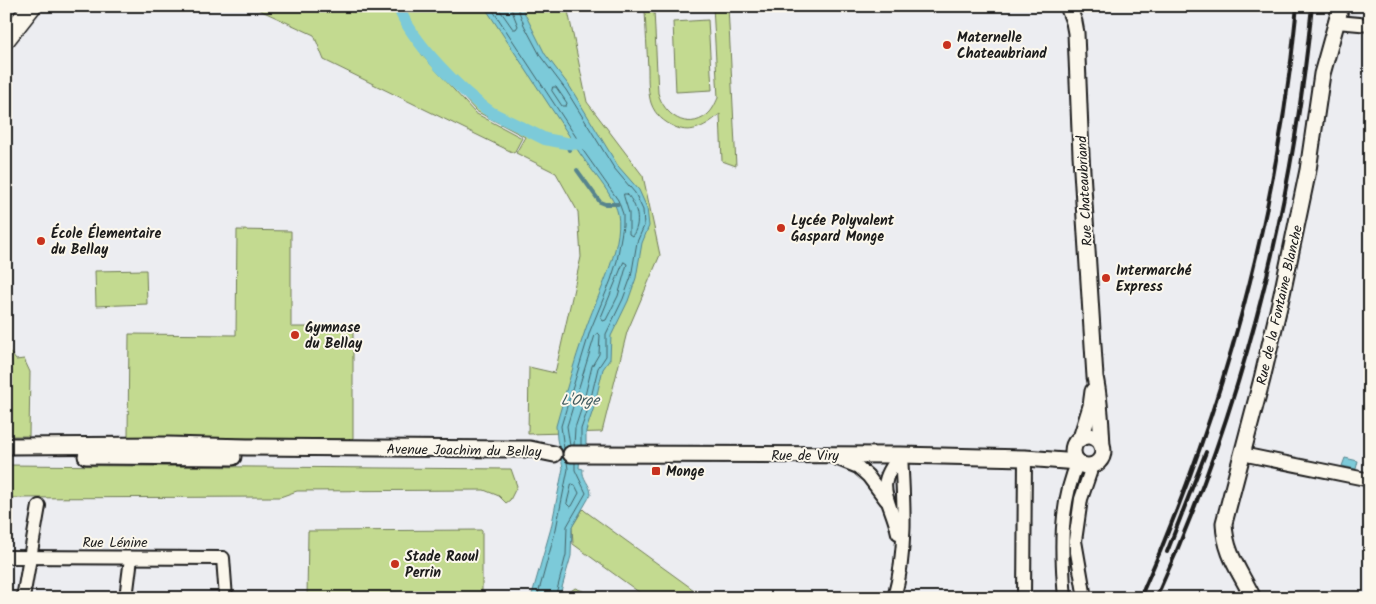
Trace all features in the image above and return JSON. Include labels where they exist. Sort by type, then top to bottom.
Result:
[{"type":"main road","points":[[6,39],[32,6]]},
{"type":"street","name":"Rue Chateaubriand","points":[[1068,6],[1076,33],[1081,161],[1095,377],[1099,393],[1102,447]]},
{"type":"street","name":"Rue de la Fontaine Blanche","points":[[1253,598],[1229,553],[1224,534],[1226,511],[1262,379],[1308,170],[1322,74],[1341,6]]},
{"type":"street","points":[[1337,22],[1370,25]]},
{"type":"street","name":"Rue Chateaubriand","points":[[1078,440],[1091,406],[1095,377]]},
{"type":"street","points":[[1065,598],[1063,525],[1069,486],[1086,463],[1102,455],[1102,447],[1094,437],[1085,436],[1078,440],[1073,454],[1086,463]]},
{"type":"street","name":"Rue de Viry","points":[[1025,458],[1058,451],[1078,440]]},
{"type":"street","name":"Avenue Joachim du Bellay","points":[[6,446],[168,445],[512,449],[554,454]]},
{"type":"street","points":[[554,454],[578,455]]},
{"type":"street","name":"Avenue Joachim du Bellay","points":[[6,455],[512,459],[554,454]]},
{"type":"street","points":[[1242,454],[1370,480]]},
{"type":"street","name":"Rue de Viry","points":[[578,455],[901,455],[1025,458],[1086,463]]},
{"type":"street","points":[[829,455],[858,467],[868,476],[888,502]]},
{"type":"street","points":[[901,455],[890,468],[884,490],[894,515],[902,553]]},
{"type":"street","points":[[894,598],[902,553],[903,480],[901,455]]},
{"type":"street","points":[[1024,598],[1025,458]]},
{"type":"street","points":[[1085,598],[1075,541],[1086,463]]},
{"type":"street","points":[[23,598],[40,506]]},
{"type":"street","name":"Rue Lénine","points":[[6,557],[223,558],[226,598]]},
{"type":"street","points":[[126,598],[131,558]]},
{"type":"green space","points":[[251,6],[395,6],[399,17],[423,56],[475,113],[522,138],[514,153],[324,60],[314,35]]},
{"type":"green space","points":[[396,6],[567,6],[587,102],[643,176],[660,255],[627,332],[602,432],[528,434],[529,367],[555,373],[581,257],[578,212],[556,173],[516,153],[525,137],[476,111],[424,55]]},
{"type":"green space","points":[[646,6],[656,6],[654,10],[658,93],[661,101],[665,108],[677,118],[684,121],[692,121],[699,120],[707,115],[718,98],[713,6],[728,6],[736,166],[722,161],[720,114],[699,128],[687,130],[667,123],[657,115],[650,99],[648,86]]},
{"type":"green space","points":[[708,20],[712,90],[676,92],[673,22]]},
{"type":"green space","name":"Gymnase du Bellay","points":[[237,230],[291,231],[291,327],[353,327],[353,439],[128,437],[129,334],[236,335]]},
{"type":"green space","points":[[146,270],[147,304],[96,306],[95,271]]},
{"type":"green space","points":[[6,347],[16,360],[24,359],[30,372],[29,436],[6,436]]},
{"type":"green space","points":[[6,465],[511,469],[517,486],[510,500],[506,503],[499,496],[484,490],[297,491],[280,497],[6,498]]},
{"type":"green space","points":[[583,509],[705,598],[647,598],[573,544],[572,527]]},
{"type":"green space","name":"Stade Raoul Perrin","points":[[482,530],[482,598],[307,598],[308,531]]},
{"type":"green space","points":[[575,588],[583,591],[583,598],[569,598],[571,591]]},
{"type":"water","name":"L'Orge","points":[[484,6],[521,6],[545,54],[570,87],[618,166],[639,190],[647,208],[649,226],[642,243],[636,278],[628,301],[611,336],[610,359],[603,369],[586,431],[586,455],[580,455],[579,468],[583,469],[583,475],[591,494],[572,527],[571,556],[559,598],[531,598],[551,528],[563,468],[556,426],[581,343],[613,257],[619,227],[618,214],[610,196],[577,149]]},
{"type":"water","points":[[1345,458],[1358,461],[1356,469],[1342,466]]},
{"type":"waterway","points":[[398,6],[404,20],[425,50],[452,79],[480,104],[492,113],[545,139],[582,144]]},
{"type":"waterway","points":[[566,143],[569,150]]},
{"type":"waterway","points":[[577,170],[600,202],[618,204]]},
{"type":"railway","points":[[1140,598],[1170,527],[1197,455],[1222,382],[1243,308],[1261,234],[1276,159],[1288,83],[1297,6]]},
{"type":"railway","points":[[1156,598],[1187,527],[1214,455],[1238,382],[1259,308],[1277,234],[1291,159],[1303,83],[1312,6]]},
{"type":"railway","points":[[1167,552],[1206,452]]},
{"type":"place","name":"Maternelle Chateaubriand","points":[[947,45]]},
{"type":"place","name":"Lycée Polyvalent Gaspard Monge","points":[[781,228]]},
{"type":"place","name":"École Élementaire du Bellay","points":[[41,241]]},
{"type":"place","name":"Intermarché Express","points":[[1106,278]]},
{"type":"place","name":"Gymnase du Bellay","points":[[295,335]]},
{"type":"place","name":"Monge","points":[[656,471]]},
{"type":"place","name":"Stade Raoul Perrin","points":[[395,564]]}]
